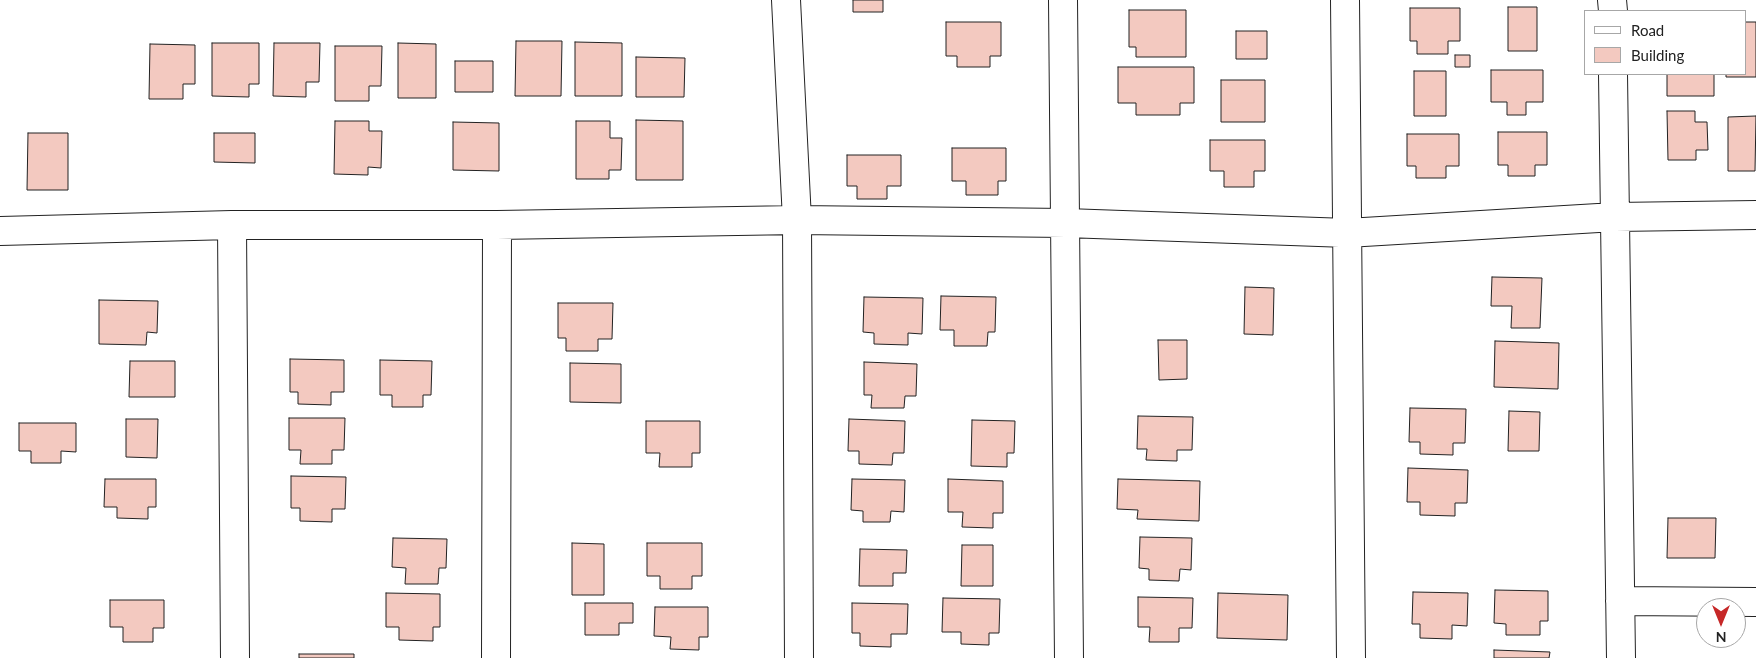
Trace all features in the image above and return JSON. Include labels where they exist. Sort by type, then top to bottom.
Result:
[{"type":"street","points":[[786,0],[797,220],[799,658]]},
{"type":"street","points":[[1063,0],[1069,658]]},
{"type":"street","points":[[1345,0],[1351,658]]},
{"type":"street","points":[[1613,75],[1621,658]]},
{"type":"street","points":[[0,231],[232,226],[497,226],[797,220],[1066,223],[1347,233],[1615,217],[1756,215]]},
{"type":"street","points":[[232,226],[234,658]]},
{"type":"street","points":[[496,658],[497,226]]},
{"type":"street","points":[[1620,601],[1756,602]]},
{"type":"building","points":[[853,0],[883,0],[883,12],[853,12]]},
{"type":"building","points":[[1508,7],[1537,7],[1537,51],[1508,51]]},
{"type":"building","points":[[1410,8],[1460,8],[1460,41],[1448,41],[1448,54],[1417,54],[1417,41],[1410,41]]},
{"type":"building","points":[[1129,10],[1186,10],[1186,57],[1136,57],[1136,47],[1129,47]]},
{"type":"building","points":[[946,22],[1001,22],[1001,56],[990,56],[990,67],[957,67],[957,56],[946,56]]},
{"type":"building","points":[[1746,22],[1756,22],[1756,77],[1726,77],[1726,75],[1746,75]]},
{"type":"building","points":[[1236,31],[1267,31],[1267,59],[1236,59]]},
{"type":"building","points":[[516,41],[562,41],[561,96],[515,96]]},
{"type":"building","points":[[575,42],[622,43],[622,96],[575,96]]},
{"type":"building","points":[[212,43],[259,43],[259,84],[249,84],[249,97],[212,96]]},
{"type":"building","points":[[274,43],[320,43],[319,82],[306,82],[306,97],[273,96]]},
{"type":"building","points":[[398,43],[436,44],[436,98],[398,98]]},
{"type":"building","points":[[150,44],[195,45],[195,84],[183,84],[183,99],[149,99]]},
{"type":"building","points":[[335,46],[382,46],[381,86],[369,86],[369,101],[335,101]]},
{"type":"building","points":[[1455,55],[1470,55],[1470,67],[1455,67]]},
{"type":"building","points":[[636,57],[685,58],[684,97],[636,97]]},
{"type":"building","points":[[455,61],[493,61],[493,92],[455,92]]},
{"type":"building","points":[[1118,67],[1194,67],[1194,103],[1180,103],[1180,115],[1136,115],[1136,103],[1118,103]]},
{"type":"building","points":[[1491,70],[1543,70],[1543,102],[1526,102],[1526,115],[1507,115],[1507,102],[1491,102]]},
{"type":"building","points":[[1414,71],[1446,71],[1446,116],[1414,116]]},
{"type":"building","points":[[1667,75],[1714,75],[1714,96],[1667,96]]},
{"type":"building","points":[[1221,80],[1265,80],[1265,122],[1221,122]]},
{"type":"building","points":[[1667,111],[1695,111],[1695,122],[1707,122],[1708,150],[1696,150],[1696,160],[1668,160]]},
{"type":"building","points":[[1756,116],[1755,171],[1728,171],[1728,117]]},
{"type":"building","points":[[636,120],[683,121],[683,180],[636,180]]},
{"type":"building","points":[[335,121],[369,121],[369,131],[382,131],[381,168],[368,167],[368,175],[334,174]]},
{"type":"building","points":[[576,121],[610,121],[610,138],[622,138],[621,170],[609,170],[609,179],[576,179]]},
{"type":"building","points":[[453,122],[499,123],[499,171],[453,170]]},
{"type":"building","points":[[1498,132],[1547,132],[1547,165],[1535,165],[1535,176],[1508,176],[1508,165],[1498,165]]},
{"type":"building","points":[[28,133],[68,133],[68,190],[27,190]]},
{"type":"building","points":[[214,133],[255,133],[255,163],[214,162]]},
{"type":"building","points":[[1407,134],[1459,134],[1459,166],[1446,166],[1446,178],[1416,178],[1416,166],[1407,166]]},
{"type":"building","points":[[1210,140],[1265,140],[1265,171],[1254,171],[1254,187],[1224,187],[1224,171],[1210,171]]},
{"type":"building","points":[[952,148],[1006,148],[1006,181],[998,181],[998,195],[966,195],[966,181],[952,181]]},
{"type":"building","points":[[847,155],[901,155],[901,186],[887,186],[887,199],[857,199],[857,186],[847,186]]},
{"type":"building","points":[[1492,277],[1542,278],[1540,328],[1511,328],[1512,306],[1491,306]]},
{"type":"building","points":[[1245,287],[1274,288],[1273,335],[1244,334]]},
{"type":"building","points":[[941,296],[996,297],[995,332],[988,332],[987,346],[954,346],[954,330],[940,330]]},
{"type":"building","points":[[864,297],[923,298],[922,334],[908,333],[908,345],[874,344],[874,333],[863,332]]},
{"type":"building","points":[[99,300],[158,301],[157,333],[147,332],[146,345],[99,344]]},
{"type":"building","points":[[558,303],[613,303],[612,339],[598,339],[598,351],[566,351],[566,338],[558,338]]},
{"type":"building","points":[[1158,340],[1187,340],[1187,379],[1159,380]]},
{"type":"building","points":[[1495,341],[1559,343],[1558,389],[1494,387]]},
{"type":"building","points":[[290,359],[344,360],[344,392],[331,392],[331,405],[298,404],[298,392],[290,392]]},
{"type":"building","points":[[380,360],[432,361],[431,395],[423,395],[423,407],[392,407],[392,395],[380,395]]},
{"type":"building","points":[[130,361],[175,361],[175,397],[129,397]]},
{"type":"building","points":[[864,362],[917,364],[916,396],[905,396],[904,408],[871,408],[872,395],[864,395]]},
{"type":"building","points":[[570,363],[621,364],[621,403],[570,402]]},
{"type":"building","points":[[1410,408],[1466,409],[1465,443],[1453,443],[1453,455],[1420,454],[1420,442],[1409,442]]},
{"type":"building","points":[[1509,411],[1540,412],[1539,451],[1508,451]]},
{"type":"building","points":[[1138,416],[1193,417],[1192,450],[1177,450],[1177,461],[1146,460],[1147,449],[1137,449]]},
{"type":"building","points":[[289,418],[345,418],[344,450],[332,450],[332,464],[300,464],[301,450],[289,450]]},
{"type":"building","points":[[126,419],[158,419],[157,458],[126,457]]},
{"type":"building","points":[[849,419],[905,421],[904,453],[893,453],[892,465],[859,464],[859,451],[848,451]]},
{"type":"building","points":[[972,420],[1015,421],[1014,453],[1007,453],[1007,467],[971,466]]},
{"type":"building","points":[[646,421],[700,421],[700,453],[692,453],[692,467],[659,467],[660,453],[646,453]]},
{"type":"building","points":[[19,423],[76,423],[76,452],[61,451],[61,463],[31,463],[31,451],[19,451]]},
{"type":"building","points":[[1408,468],[1468,470],[1467,503],[1455,503],[1455,516],[1420,515],[1420,502],[1407,502]]},
{"type":"building","points":[[291,476],[346,477],[345,509],[332,509],[332,522],[300,521],[300,508],[291,508]]},
{"type":"building","points":[[105,479],[156,479],[156,507],[148,507],[148,519],[117,518],[117,507],[104,507]]},
{"type":"building","points":[[852,479],[905,480],[904,512],[891,511],[890,522],[863,522],[863,511],[851,510]]},
{"type":"building","points":[[948,479],[1003,481],[1003,513],[993,513],[993,528],[962,527],[963,512],[948,512]]},
{"type":"building","points":[[1118,479],[1200,481],[1199,521],[1137,519],[1138,510],[1117,509]]},
{"type":"building","points":[[1668,518],[1716,518],[1715,558],[1667,558]]},
{"type":"building","points":[[1140,537],[1192,538],[1191,570],[1180,569],[1179,581],[1149,580],[1149,569],[1139,568]]},
{"type":"building","points":[[393,538],[447,539],[446,568],[439,568],[438,584],[405,584],[406,568],[392,567]]},
{"type":"building","points":[[572,543],[604,544],[604,595],[572,595]]},
{"type":"building","points":[[647,543],[702,543],[702,576],[692,576],[692,589],[660,589],[660,576],[647,576]]},
{"type":"building","points":[[962,545],[993,545],[993,586],[961,586]]},
{"type":"building","points":[[860,549],[907,550],[906,573],[893,573],[893,586],[859,586]]},
{"type":"building","points":[[1495,590],[1548,591],[1548,621],[1540,621],[1540,635],[1506,635],[1506,624],[1494,623]]},
{"type":"building","points":[[1413,592],[1468,593],[1467,626],[1452,625],[1452,639],[1420,638],[1420,624],[1412,624]]},
{"type":"building","points":[[386,593],[440,594],[440,627],[433,627],[433,641],[399,640],[399,627],[386,627]]},
{"type":"building","points":[[1218,593],[1288,595],[1287,640],[1217,638]]},
{"type":"building","points":[[1138,597],[1193,598],[1192,628],[1179,628],[1179,642],[1149,642],[1150,627],[1138,627]]},
{"type":"building","points":[[943,598],[1000,599],[999,633],[989,633],[989,645],[961,644],[961,632],[942,632]]},
{"type":"building","points":[[110,600],[164,600],[164,628],[153,628],[153,642],[123,642],[123,627],[110,627]]},
{"type":"building","points":[[585,603],[633,603],[633,623],[619,623],[619,635],[585,635]]},
{"type":"building","points":[[852,603],[908,604],[907,634],[891,634],[891,647],[860,646],[860,633],[852,633]]},
{"type":"building","points":[[655,607],[708,607],[708,637],[699,637],[699,650],[670,649],[671,637],[654,636]]},
{"type":"building","points":[[1494,650],[1550,652],[1549,658],[1494,658]]},
{"type":"building","points":[[299,654],[354,654],[354,658],[299,658]]}]
